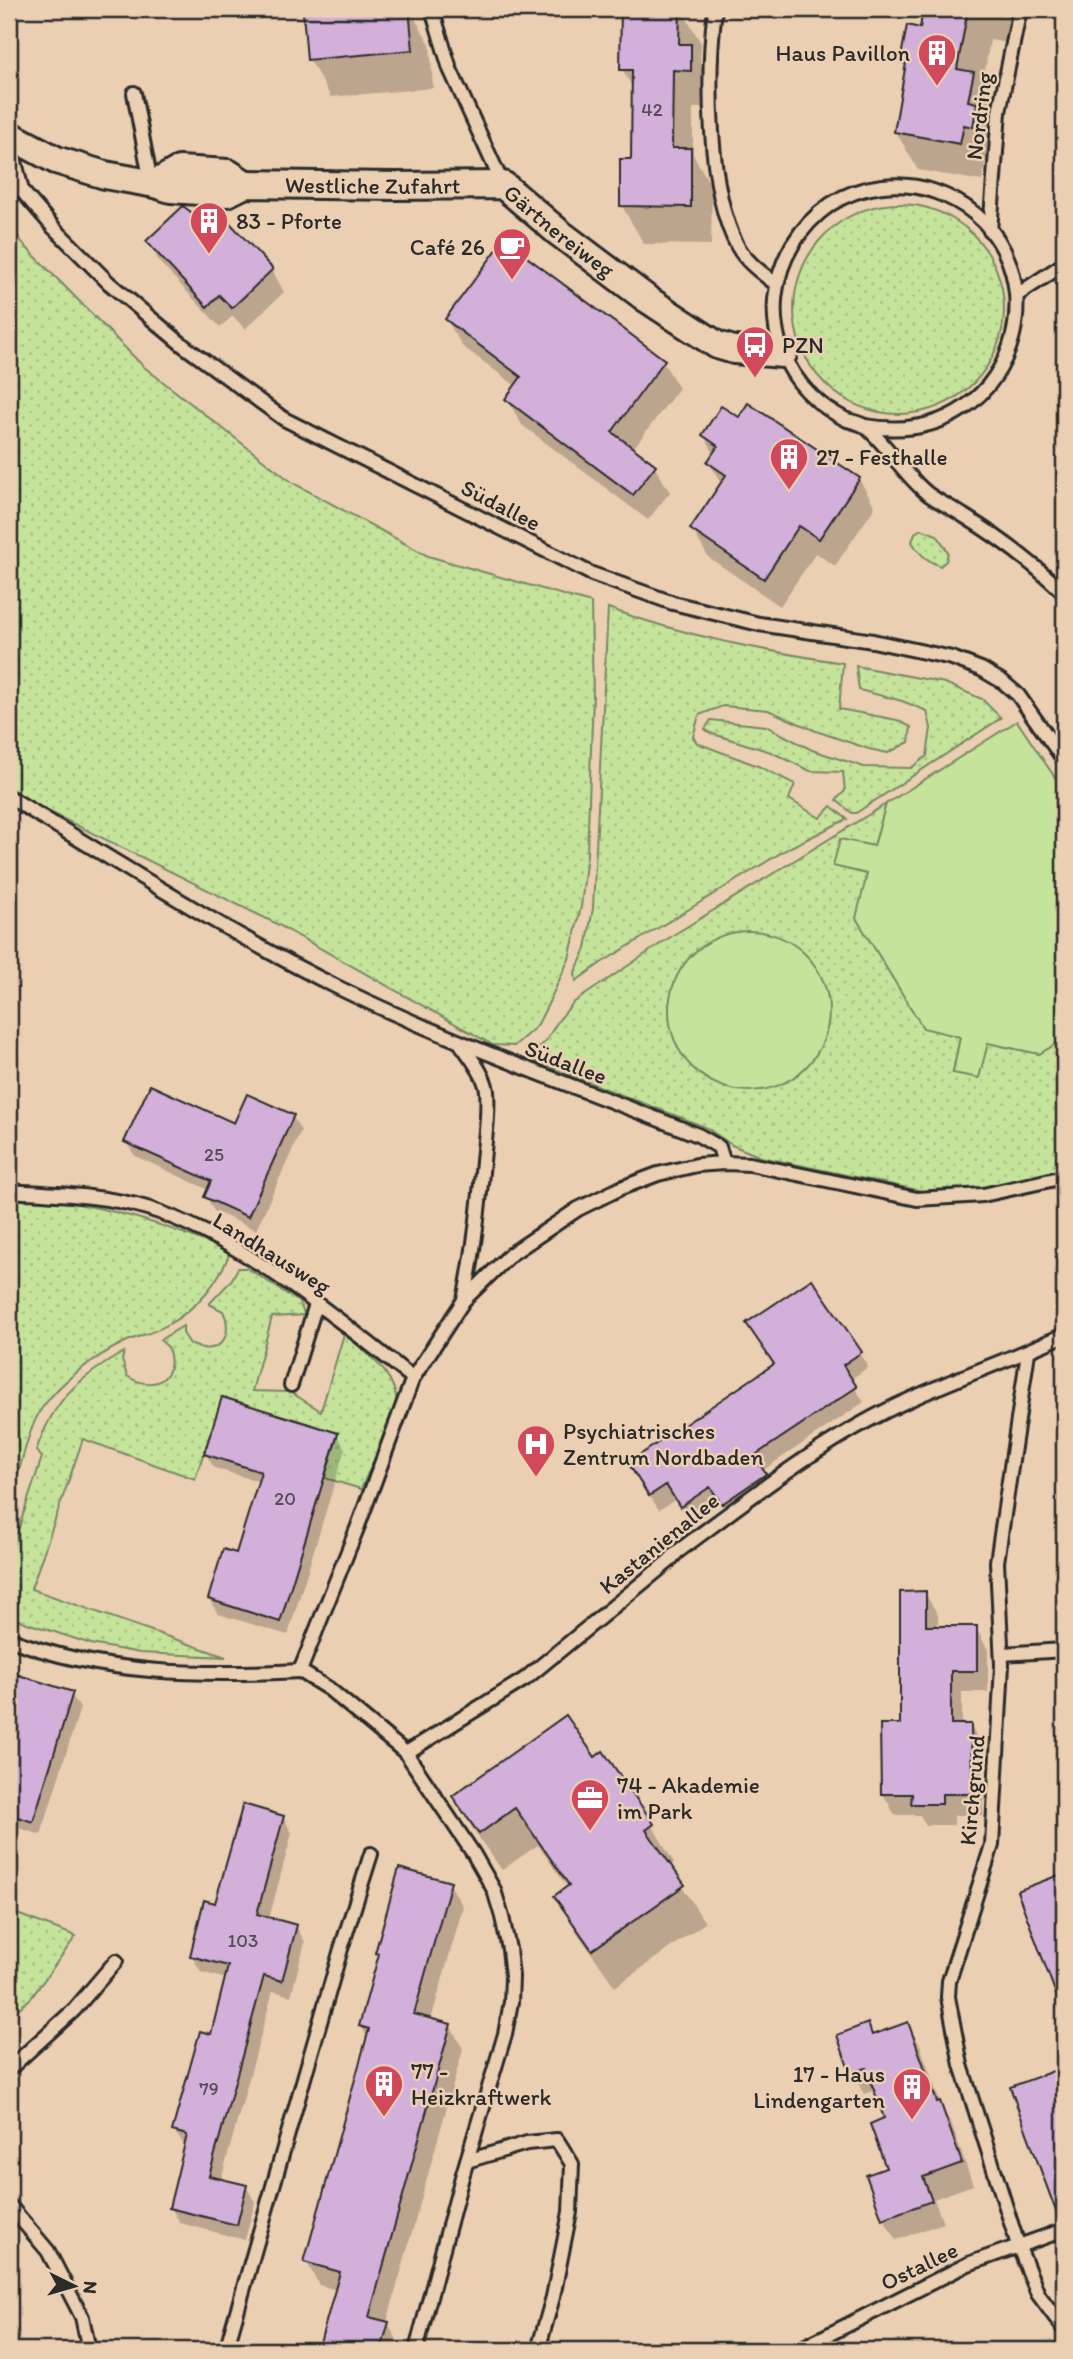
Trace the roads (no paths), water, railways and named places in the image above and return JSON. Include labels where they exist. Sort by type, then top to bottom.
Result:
[{"type":"street","name":"Westliche Zufahrt","points":[[9,136],[56,160],[105,175],[171,189],[227,193],[245,184],[503,185]]},
{"type":"street","name":"Gärtnereiweg","points":[[503,185],[558,232],[647,299],[717,345],[734,350],[783,354]]},
{"type":"lane","name":"Gärtnereiweg","points":[[432,9],[450,69],[503,185]]},
{"type":"lane","points":[[715,9],[710,106],[719,181],[729,226],[739,249],[755,268],[776,284]]},
{"type":"lane","name":"Nordring","points":[[990,231],[999,112],[1020,9]]},
{"type":"lane","points":[[134,93],[153,184]]},
{"type":"lane","name":"Südallee","points":[[9,136],[22,191],[54,228],[109,283],[184,346],[284,419],[583,570],[638,591],[673,603],[759,624],[873,641],[952,658],[981,669],[1018,695],[1064,760]]},
{"type":"lane","points":[[904,186],[931,190],[967,208],[990,231],[1008,261],[1017,295],[1016,324],[1003,365],[977,398],[962,410],[925,426],[904,430],[865,426],[845,419],[814,398],[801,384],[783,354],[774,317],[776,284],[785,256],[805,226],[835,201],[870,188],[904,186]]},
{"type":"lane","points":[[1017,295],[1064,264]]},
{"type":"lane","points":[[865,426],[912,480],[929,495],[1007,546],[1042,572],[1064,593]]},
{"type":"lane","name":"Südallee","points":[[9,797],[209,918],[339,988],[461,1043],[698,1135],[719,1147],[724,1163]]},
{"type":"lane","points":[[461,1043],[487,1089],[486,1131],[474,1256],[464,1300]]},
{"type":"lane","points":[[300,1671],[413,1378],[464,1300],[511,1254],[578,1209],[658,1174],[697,1165],[724,1163],[750,1164],[917,1199],[984,1195],[1064,1177]]},
{"type":"lane","name":"Landhausweg","points":[[9,1191],[106,1200],[147,1208],[239,1251],[316,1304],[413,1378]]},
{"type":"lane","points":[[291,1385],[316,1304]]},
{"type":"lane","points":[[1028,1352],[1064,1335]]},
{"type":"lane","name":"Kirchgrund","points":[[1028,1352],[997,1562],[1002,1654],[992,1845],[949,1981],[948,1997],[961,2066],[1018,2245],[1038,2294],[1064,2329]]},
{"type":"lane","name":"Kastanienallee","points":[[406,1753],[525,1678],[677,1552],[783,1474],[860,1425],[899,1405],[1028,1352]]},
{"type":"lane","points":[[9,1639],[110,1667],[217,1675],[300,1671],[329,1689],[406,1753],[473,1853],[494,1890],[509,1949],[511,2002],[505,2034],[467,2161],[416,2350]]},
{"type":"lane","points":[[1002,1654],[1064,1650]]},
{"type":"lane","points":[[226,2350],[341,1949],[371,1854]]},
{"type":"lane","points":[[9,2069],[74,2010],[116,1961]]},
{"type":"lane","points":[[467,2161],[527,2143],[557,2140],[572,2164],[570,2212],[553,2297],[538,2350]]},
{"type":"lane","points":[[9,2205],[48,2251],[82,2318],[89,2350]]},
{"type":"lane","name":"Ostallee","points":[[798,2350],[968,2264],[1064,2230]]},
{"type":"place","name":"Haus Pavillon","points":[[937,87]]},
{"type":"place","name":"83 - Pforte","points":[[209,255]]},
{"type":"place","name":"Café 26","points":[[512,281]]},
{"type":"place","name":"PZN","points":[[755,379]]},
{"type":"place","name":"27 - Festhalle","points":[[789,491]]},
{"type":"place","name":"Psychiatrisches Zentrum Nordbaden","points":[[536,1478]]},
{"type":"place","name":"74 - Akademie im Park","points":[[590,1832]]},
{"type":"place","name":"77 - Heizkraftwerk","points":[[384,2118]]},
{"type":"place","name":"17 - Haus Lindengarten","points":[[912,2121]]}]
